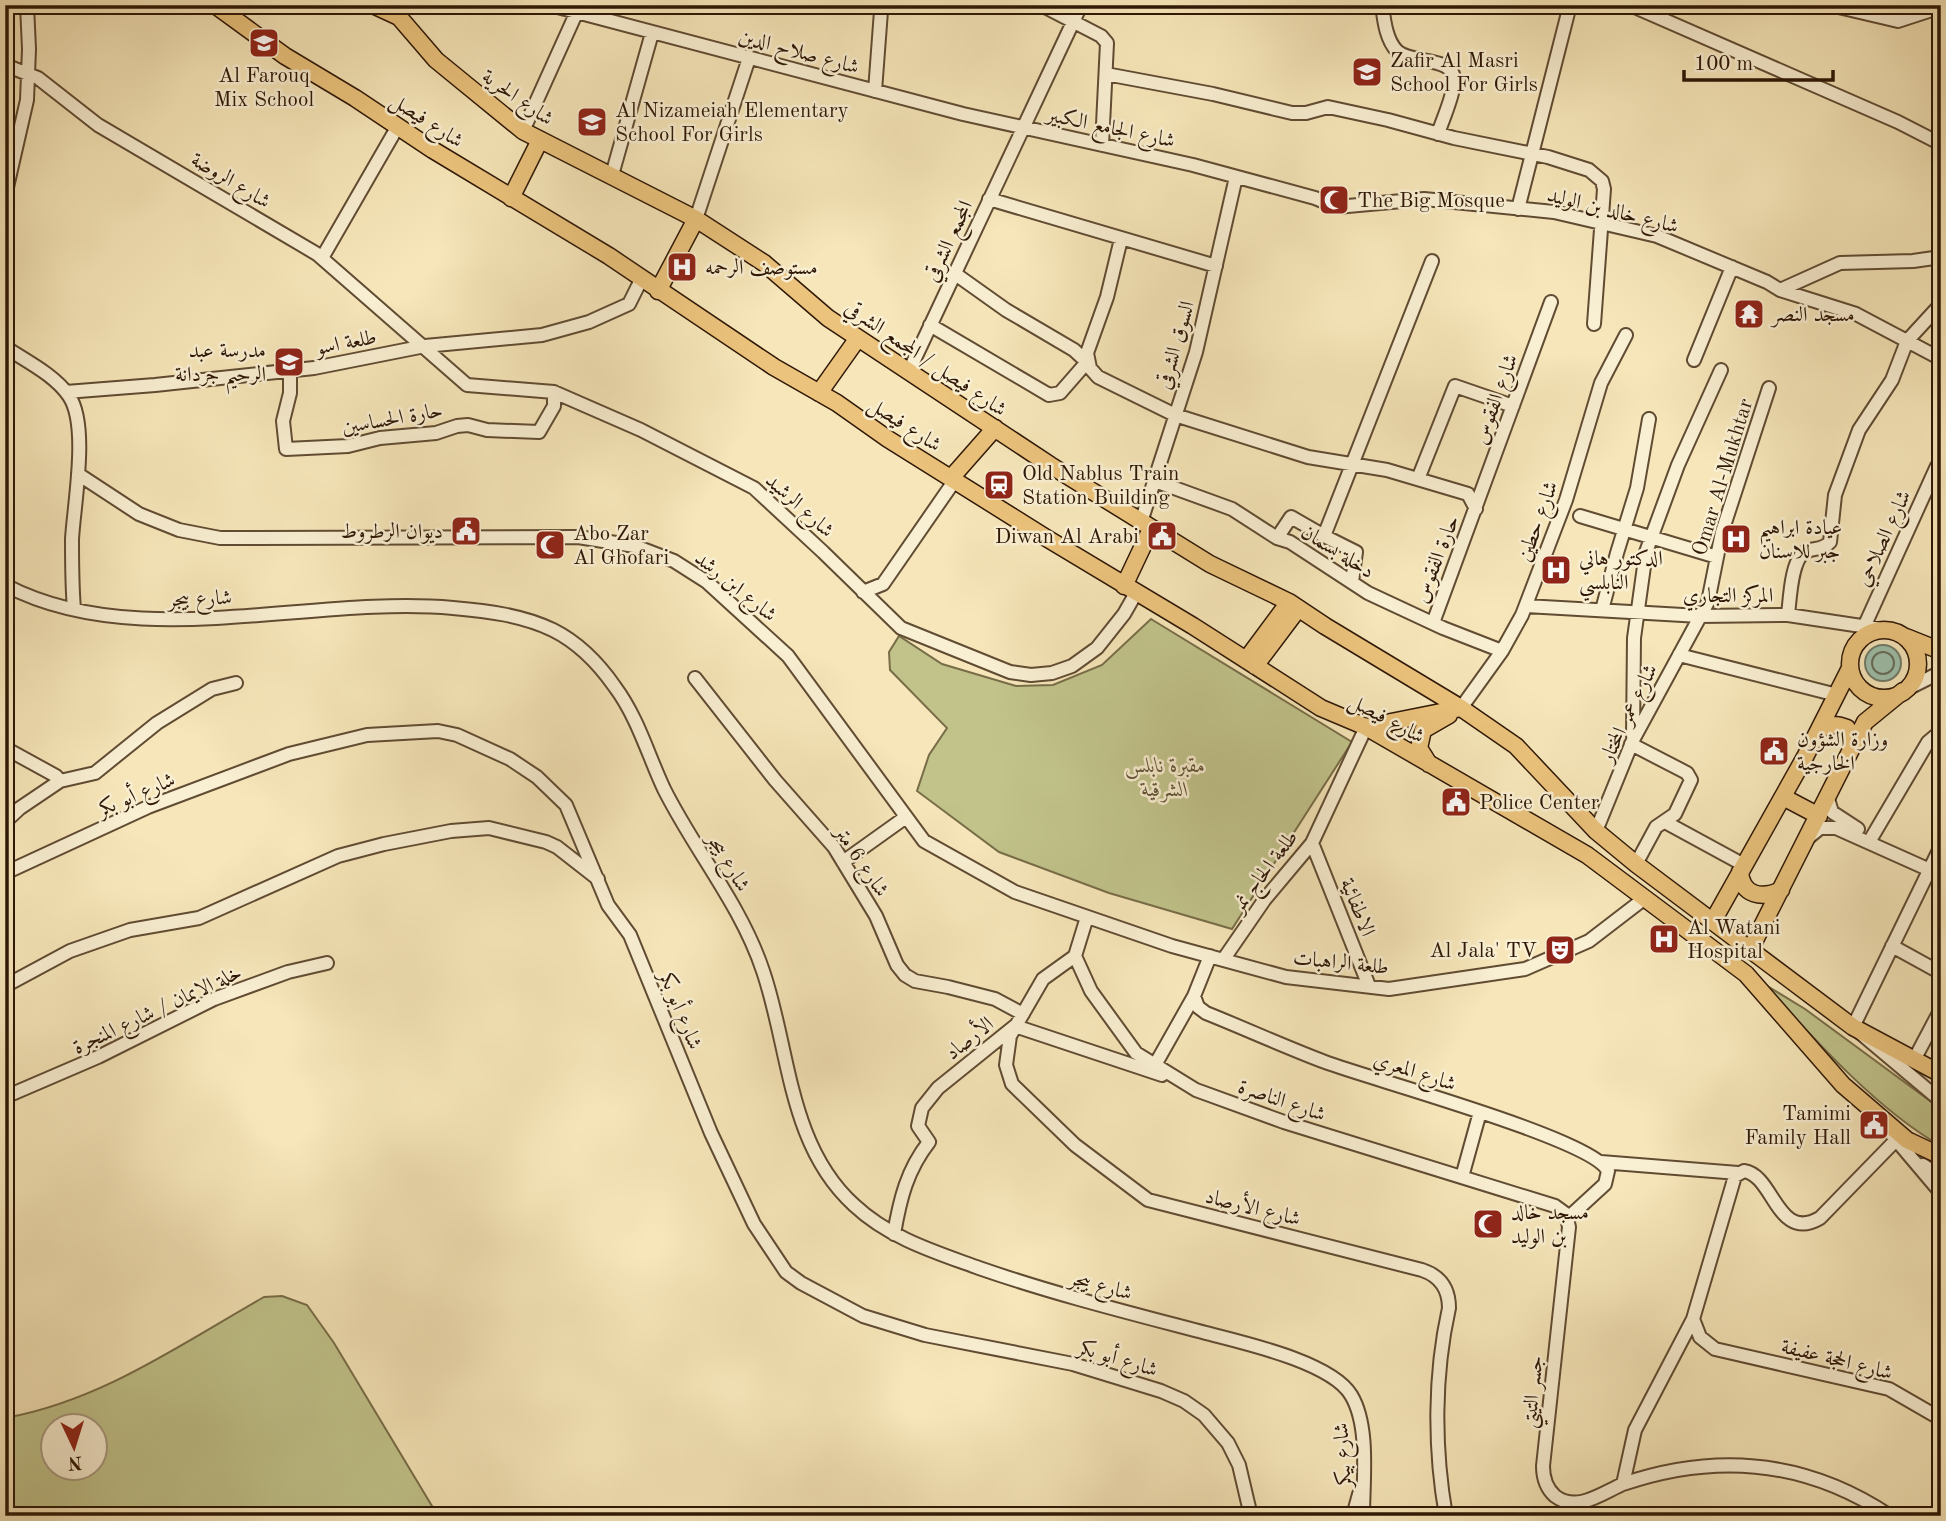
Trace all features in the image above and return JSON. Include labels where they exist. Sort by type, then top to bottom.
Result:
[{"type":"main road","name":"شارع فيصل","points":[[215,5],[285,56],[510,198],[609,256],[774,367],[1130,590],[1321,708],[1366,727],[1587,855],[1746,974],[1843,1085],[1907,1140],[1941,1156]]},
{"type":"main road","name":"شارع الحرية","points":[[373,5],[399,16],[436,60],[523,131],[696,219]]},
{"type":"main road","points":[[510,198],[540,140]]},
{"type":"main road","points":[[658,291],[696,219]]},
{"type":"main road","name":"شارع فيصل / المجمع الشرقي","points":[[696,219],[764,263],[828,318],[998,431],[1210,564],[1294,605],[1461,708],[1516,746],[1597,831],[1636,864],[1853,1027],[1941,1074]]},
{"type":"main road","points":[[819,393],[858,338]]},
{"type":"main road","points":[[956,481],[998,431]]},
{"type":"main road","points":[[1130,590],[1146,525]]},
{"type":"main road","points":[[1250,663],[1294,605]]},
{"type":"main road","points":[[1713,921],[1820,729],[1850,668],[1854,648],[1860,640],[1878,631],[1893,632],[1941,651]]},
{"type":"main road","points":[[1751,948],[1865,722],[1915,678],[1918,668],[1913,647],[1893,632]]},
{"type":"main road","points":[[1850,668],[1859,688],[1868,694],[1879,698],[1890,697],[1903,691]]},
{"type":"main road","points":[[1366,727],[1461,708]]},
{"type":"main road","points":[[1429,764],[1419,748],[1423,730],[1461,708]]},
{"type":"main road","points":[[1820,729],[1838,724],[1847,728],[1855,744]]},
{"type":"main road","points":[[1783,797],[1819,816]]},
{"type":"main road","points":[[1742,869],[1741,882],[1746,889],[1765,896],[1781,890]]},
{"type":"street","points":[[5,196],[11,140],[27,100],[27,5]]},
{"type":"street","name":"شارع صلاح الدين","points":[[550,5],[578,9],[652,33],[875,91]]},
{"type":"street","points":[[875,91],[881,11],[879,5]]},
{"type":"street","points":[[1041,5],[1105,38],[1108,47],[1102,145]]},
{"type":"street","name":"المجمع الشرقي","points":[[908,371],[1081,5]]},
{"type":"street","points":[[1382,5],[1389,37],[1399,52],[1410,59],[1445,65],[1452,72],[1454,84],[1438,134]]},
{"type":"street","points":[[1518,209],[1570,5]]},
{"type":"street","points":[[1630,5],[1898,122],[1938,143]]},
{"type":"street","points":[[1829,5],[1898,21],[1941,7]]},
{"type":"street","points":[[523,131],[578,9]]},
{"type":"street","points":[[612,174],[652,33]]},
{"type":"street","points":[[696,219],[749,58]]},
{"type":"street","name":"شارع الروضة","points":[[5,65],[38,78],[98,125],[322,258],[425,346]]},
{"type":"street","points":[[1106,74],[1213,93],[1292,113],[1333,108],[1590,170],[1604,189],[1594,324]]},
{"type":"street","name":"شارع الجامع الكبير","points":[[875,91],[1236,177],[1315,198],[1337,207]]},
{"type":"street","points":[[322,258],[398,126]]},
{"type":"street","name":"السوق الشرقي","points":[[1146,525],[1155,481],[1196,352],[1236,177]]},
{"type":"street","points":[[989,199],[1216,266]]},
{"type":"street","name":"شارع خالد بن الوليد","points":[[1337,207],[1424,199],[1554,212],[1657,236],[1780,290],[1856,314],[1941,359]]},
{"type":"street","points":[[930,325],[1049,395],[1056,395],[1087,362],[1087,353],[1107,297],[1121,239]]},
{"type":"street","points":[[1780,290],[1840,262],[1913,261],[1941,257]]},
{"type":"street","points":[[1324,536],[1432,261]]},
{"type":"street","points":[[1693,360],[1732,267]]},
{"type":"street","points":[[954,273],[1006,310],[1074,350],[1098,377],[1175,415],[1308,457],[1387,470],[1468,494],[1476,509]]},
{"type":"street","name":"طلعة اسو","points":[[66,392],[100,391],[290,371],[425,346],[542,335],[589,322],[629,304],[641,280]]},
{"type":"street","name":"شارع الفقوس","points":[[1476,509],[1551,302]]},
{"type":"street","points":[[1788,615],[1797,561],[1805,552],[1821,548],[1830,542],[1835,495],[1859,430],[1892,380],[1908,341],[1941,304]]},
{"type":"street","name":"شارع حطين","points":[[1461,708],[1502,651],[1526,606],[1566,500],[1601,383],[1626,335]]},
{"type":"street","name":"شارع الرشيد","points":[[425,346],[467,385],[554,393],[641,430],[754,488],[901,628],[1010,672],[1052,673],[1081,661],[1097,648],[1124,614],[1130,590]]},
{"type":"street","points":[[5,347],[66,392],[76,412],[79,449],[72,538],[74,609]]},
{"type":"street","points":[[1636,864],[1656,827],[1675,814],[1691,780],[1687,773],[1632,742],[1634,638],[1646,552],[1678,465],[1721,370]]},
{"type":"street","name":"حارة الحساسين","points":[[290,371],[290,393],[283,421],[286,449],[348,446],[380,438],[436,433],[468,425],[487,430],[539,432],[554,406],[554,393]]},
{"type":"street","points":[[1418,479],[1455,386],[1513,406]]},
{"type":"street","name":"Omar Al-Mukhtar","points":[[1700,616],[1708,602],[1722,532],[1769,388]]},
{"type":"street","points":[[1602,610],[1637,488],[1650,419]]},
{"type":"street","name":"شارع الصلاحي","points":[[1864,627],[1937,466]]},
{"type":"street","name":"شارع ابن رشد","points":[[78,474],[139,514],[179,530],[220,538],[578,537],[635,547],[674,561],[706,582],[788,656],[924,841],[1015,892],[1172,946],[1217,958]]},
{"type":"street","points":[[863,592],[883,584],[956,481]]},
{"type":"street","name":"دخلة بسمان","points":[[1155,481],[1231,509],[1277,538],[1290,542],[1368,593],[1502,651]]},
{"type":"street","name":"حارة الفقوس","points":[[1433,623],[1476,509]]},
{"type":"street","points":[[1580,516],[1717,557]]},
{"type":"street","points":[[1277,538],[1291,517],[1356,552],[1352,582]]},
{"type":"street","name":"شارع بيجر","points":[[5,585],[47,603],[121,616],[185,619],[384,605],[440,607],[506,615],[551,629],[570,639],[597,664],[630,710],[665,790],[748,937],[761,965],[772,1000],[794,1097],[814,1152],[849,1201],[894,1234],[923,1248],[1015,1280],[1239,1342]]},
{"type":"street","name":"المركز التجاري","points":[[1526,606],[1700,616],[1788,615],[1893,632]]},
{"type":"street","name":"شارع عمر المختار","points":[[1597,831],[1632,742],[1700,616]]},
{"type":"street","points":[[1679,655],[1837,695]]},
{"type":"street","points":[[1903,691],[1941,672]]},
{"type":"street","name":"شارع 6 متر","points":[[695,678],[775,780],[834,848],[876,916],[897,965],[905,975],[915,982],[995,999],[1023,1014]]},
{"type":"street","points":[[5,822],[20,808],[60,781],[95,773],[157,723],[212,689],[236,683]]},
{"type":"street","name":"طلعة الحاج نمر","points":[[1217,958],[1312,843],[1366,727]]},
{"type":"street","name":"شارع أبو بكر","points":[[5,873],[148,807],[289,754],[366,734],[438,731],[457,735],[510,759],[549,787],[566,805],[608,905],[631,935],[710,1133],[754,1224],[786,1272],[801,1283],[863,1316],[925,1335],[1073,1364],[1161,1391],[1184,1401],[1204,1415],[1228,1443],[1239,1465],[1251,1516]]},
{"type":"street","points":[[1872,836],[1928,742],[1941,731]]},
{"type":"street","points":[[5,748],[56,776],[60,781]]},
{"type":"street","points":[[1828,799],[1832,812],[1856,832],[1936,869]]},
{"type":"street","points":[[843,862],[906,817]]},
{"type":"street","points":[[1665,822],[1742,869]]},
{"type":"street","points":[[1808,838],[1825,827],[1856,832],[1872,836],[1936,869]]},
{"type":"street","points":[[5,986],[70,951],[130,930],[199,918],[338,856],[451,831],[489,828],[546,842],[557,847],[598,879]]},
{"type":"street","name":"الاطفائية","points":[[1312,843],[1369,986]]},
{"type":"street","points":[[1941,846],[1936,869],[1892,946],[1853,1027],[1941,1101]]},
{"type":"street","name":"طلعة الراهبات","points":[[1217,958],[1286,976],[1389,989],[1525,969],[1589,941],[1645,898]]},
{"type":"street","points":[[1075,956],[1087,917]]},
{"type":"street","points":[[1892,946],[1941,973]]},
{"type":"street","name":"شارع الأرصاد","points":[[1075,956],[1043,979],[1015,1026],[1006,1057],[1007,1072],[1012,1084],[1074,1145],[1148,1200],[1422,1270],[1438,1279],[1446,1289],[1449,1301],[1437,1395],[1439,1480],[1446,1516]]},
{"type":"street","name":"شارع الناصرة","points":[[1075,956],[1091,991],[1136,1053],[1196,1090],[1284,1122],[1555,1206],[1568,1218]]},
{"type":"street","points":[[1155,1065],[1217,958]]},
{"type":"street","name":"خلة الايمان / شارع المنجرة","points":[[5,1097],[98,1057],[214,999],[288,972],[327,963]]},
{"type":"street","name":"شارع المعري","points":[[1194,996],[1202,1011],[1217,1018],[1326,1062],[1549,1135],[1601,1162]]},
{"type":"street","points":[[1914,1060],[1941,1009]]},
{"type":"street","name":"الأرصاد","points":[[894,1234],[907,1181],[915,1160],[929,1142],[918,1126],[922,1108],[938,1088],[1015,1026],[1182,1082]]},
{"type":"street","points":[[1462,1177],[1480,1112]]},
{"type":"street","points":[[1875,1112],[1905,1153],[1941,1193]]},
{"type":"street","points":[[1601,1162],[1738,1173],[1744,1171],[1754,1174],[1784,1214],[1792,1221],[1806,1224],[1820,1218],[1896,1140]]},
{"type":"street","points":[[1905,1153],[1941,1177]]},
{"type":"street","points":[[1568,1218],[1605,1184],[1608,1171],[1601,1162]]},
{"type":"street","points":[[1622,1485],[1634,1430],[1693,1319],[1732,1180],[1738,1173]]},
{"type":"street","name":"جسر التيتي","points":[[1568,1218],[1543,1466],[1544,1479],[1554,1494],[1570,1503],[1590,1500],[1649,1475],[1721,1465],[1758,1466],[1829,1483],[1863,1499],[1890,1516]]},
{"type":"street","name":"شارع الحجة عفيفة","points":[[1693,1319],[1696,1332],[1710,1346],[1889,1390],[1941,1419]]},
{"type":"street","name":"شارع بيكر","points":[[1239,1342],[1326,1372],[1351,1395],[1360,1415],[1363,1516]]},
{"type":"street","points":[[1353,1516],[1363,1480]]},
{"type":"green space","name":"مقبرة نابلس الشرقية","points":[[1151,619],[1352,742],[1232,929],[1109,893],[999,852],[917,791],[929,755],[947,728],[890,670],[889,652],[899,636],[942,664],[1016,686],[1053,685],[1102,665]]},
{"type":"green space","points":[[1764,984],[1805,1009],[1941,1109],[1941,1146],[1893,1113],[1847,1072]]},
{"type":"green space","points":[[282,1296],[307,1305],[334,1343],[438,1516],[5,1516],[5,1418],[74,1399],[171,1351],[264,1297]]},
{"type":"water","points":[[1883,645],[1896,650],[1901,663],[1896,676],[1883,681],[1870,676],[1865,663],[1870,650]]},
{"type":"place","name":"Al Farouq Mix School","points":[[264,43]]},
{"type":"place","name":"Zafir Al Masri School For Girls","points":[[1367,72]]},
{"type":"place","name":"Al Nizameiah Elementary School For Girls","points":[[592,122]]},
{"type":"place","name":"The Big Mosque","points":[[1334,200]]},
{"type":"place","name":"مستوصف الرحمه","points":[[682,267]]},
{"type":"place","name":"مسجد النصر","points":[[1749,314]]},
{"type":"place","name":"مدرسة عبد الرحيم جردانة","points":[[289,362]]},
{"type":"place","name":"Old Nablus Train Station Building","points":[[999,485]]},
{"type":"place","name":"ديوان الرطروط","points":[[466,531]]},
{"type":"place","name":"Diwan Al Arabi","points":[[1162,536]]},
{"type":"place","name":"عيادة ابراهيم جبر للاسنان","points":[[1736,539]]},
{"type":"place","name":"Abo Zar Al Ghofari","points":[[550,545]]},
{"type":"place","name":"الدكتور هاني النابلسي","points":[[1556,570]]},
{"type":"place","name":"وزارة الشؤون الخارجية","points":[[1774,751]]},
{"type":"place","name":"Police Center","points":[[1456,802]]},
{"type":"place","name":"Al Watani Hospital","points":[[1664,939]]},
{"type":"place","name":"Al Jala' TV","points":[[1560,950]]},
{"type":"place","name":"Tamimi Family Hall","points":[[1874,1125]]},
{"type":"place","name":"مسجد خالد بن الوليد","points":[[1488,1224]]}]
